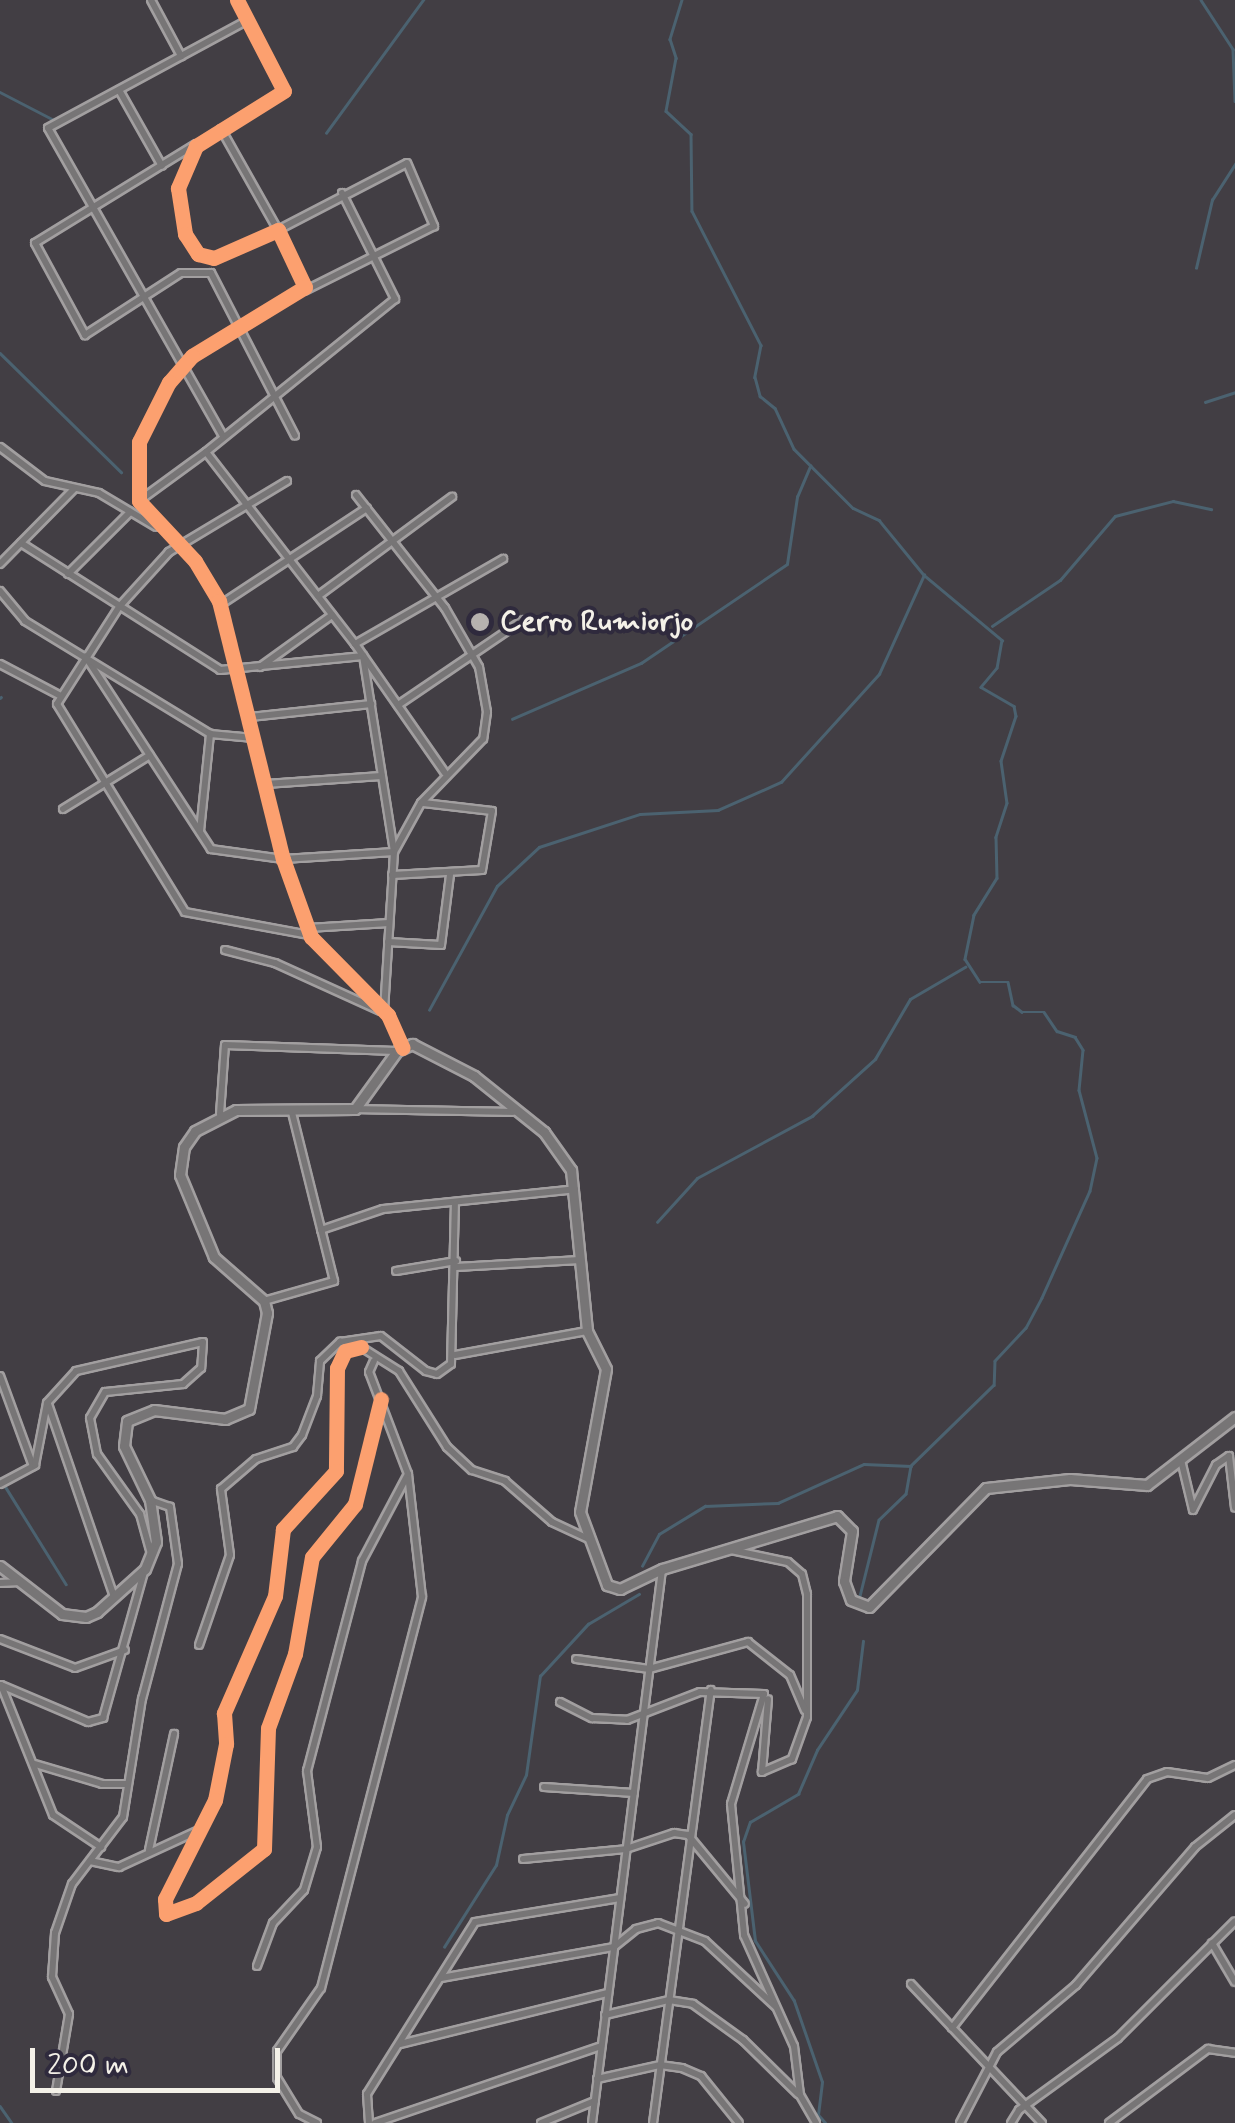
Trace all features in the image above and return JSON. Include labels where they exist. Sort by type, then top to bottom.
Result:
[{"type":"main road","points":[[0,1566],[73,1618],[86,1618],[145,1569],[158,1525],[150,1500],[127,1460],[127,1421],[154,1410],[241,1416],[253,1398],[264,1301],[214,1257],[180,1175],[184,1147],[220,1114],[355,1109],[400,1049],[412,1044],[438,1052],[559,1148],[576,1188],[587,1332],[606,1369],[580,1512],[607,1586],[620,1589],[662,1569],[837,1516],[852,1531],[844,1581],[851,1600],[869,1608],[986,1488],[1070,1479],[1133,1488],[1181,1458],[1235,1416]]},
{"type":"street","points":[[151,0],[180,56]]},
{"type":"street","points":[[237,0],[284,91],[35,243],[85,335],[146,300],[181,273],[203,270],[220,284],[295,436]]},
{"type":"street","points":[[223,436],[48,128],[248,20]]},
{"type":"street","points":[[118,90],[162,166]]},
{"type":"street","points":[[221,129],[304,278],[303,292]]},
{"type":"street","points":[[201,141],[178,188],[192,248],[220,256],[406,162],[434,226],[303,292],[182,366],[144,426],[136,476],[139,501],[181,547],[220,605],[240,670],[283,859],[310,932],[384,1012],[400,1049],[225,1045],[220,1114]]},
{"type":"street","points":[[139,501],[394,302],[376,255],[342,193]]},
{"type":"street","points":[[0,448],[44,481],[75,488],[164,532]]},
{"type":"street","points":[[206,452],[364,656],[445,773]]},
{"type":"street","points":[[287,481],[250,508],[181,547],[119,607],[61,696],[60,714],[185,912],[310,932],[389,922]]},
{"type":"street","points":[[0,564],[75,488]]},
{"type":"street","points":[[356,495],[438,599],[474,658],[487,728],[421,803],[394,852]]},
{"type":"street","points":[[318,596],[452,497]]},
{"type":"street","points":[[220,605],[367,508]]},
{"type":"street","points":[[68,574],[130,512]]},
{"type":"street","points":[[21,543],[220,670],[364,656]]},
{"type":"street","points":[[355,644],[503,559]]},
{"type":"street","points":[[0,591],[25,621],[210,734],[254,738]]},
{"type":"street","points":[[258,668],[332,615]]},
{"type":"street","points":[[398,705],[474,658],[523,620]]},
{"type":"street","points":[[85,656],[212,849],[283,859],[394,852]]},
{"type":"street","points":[[364,656],[394,852],[384,1012]]},
{"type":"street","points":[[0,664],[61,696]]},
{"type":"street","points":[[250,717],[371,704]]},
{"type":"street","points":[[200,831],[210,734]]},
{"type":"street","points":[[63,809],[150,755]]},
{"type":"street","points":[[265,784],[382,776]]},
{"type":"street","points":[[392,875],[480,873],[492,811],[421,803]]},
{"type":"street","points":[[388,942],[441,945],[450,875]]},
{"type":"street","points":[[225,950],[275,963],[384,1012]]},
{"type":"street","points":[[355,1109],[514,1112]]},
{"type":"street","points":[[264,1301],[334,1281],[292,1113]]},
{"type":"street","points":[[321,1230],[383,1209],[576,1188]]},
{"type":"street","points":[[455,1203],[455,1355]]},
{"type":"street","points":[[396,1271],[456,1264],[581,1260]]},
{"type":"street","points":[[199,1645],[230,1555],[221,1489],[256,1459],[293,1446],[317,1396],[320,1361],[340,1342],[381,1336],[437,1374],[455,1355],[587,1332]]},
{"type":"street","points":[[362,1337],[361,1347],[374,1361]]},
{"type":"street","points":[[0,1484],[33,1466],[47,1403],[76,1371],[206,1344],[201,1368],[182,1384],[105,1392],[90,1418],[97,1454],[140,1514],[152,1554]]},
{"type":"street","points":[[361,1347],[340,1359],[336,1471],[283,1529],[280,1582],[259,1645],[227,1702],[214,1800],[165,1899],[166,1914],[196,1904],[264,1849],[268,1728],[295,1654],[312,1557],[355,1504],[381,1399]]},
{"type":"street","points":[[374,1361],[385,1360],[400,1372],[447,1447],[472,1470],[505,1481],[552,1522],[588,1539]]},
{"type":"street","points":[[317,2123],[299,2114],[278,2078],[277,2051],[321,1988],[422,1596],[408,1474],[369,1372],[374,1361]]},
{"type":"street","points":[[0,1376],[33,1466]]},
{"type":"street","points":[[47,1403],[114,1597]]},
{"type":"street","points":[[1181,1458],[1193,1510],[1216,1464],[1228,1456],[1235,1508]]},
{"type":"street","points":[[257,1966],[274,1923],[304,1890],[316,1847],[307,1771],[362,1561],[408,1474]]},
{"type":"street","points":[[56,2090],[69,2014],[52,1978],[55,1933],[72,1884],[123,1817],[178,1564],[170,1508],[150,1500]]},
{"type":"street","points":[[731,1550],[788,1562],[802,1574],[810,1624],[807,1717],[792,1759],[762,1772],[770,1714],[764,1694]]},
{"type":"street","points":[[0,1685],[97,1722],[109,1707],[145,1569]]},
{"type":"street","points":[[592,2123],[662,1569]]},
{"type":"street","points":[[0,1583],[26,1582]]},
{"type":"street","points":[[0,1639],[75,1668],[126,1650]]},
{"type":"street","points":[[576,1659],[650,1668],[748,1642],[790,1674],[807,1717]]},
{"type":"street","points":[[0,1685],[53,1815],[101,1847]]},
{"type":"street","points":[[560,1702],[592,1718],[643,1718],[711,1690],[764,1694]]},
{"type":"street","points":[[652,2123],[711,1690]]},
{"type":"street","points":[[764,1694],[731,1804],[745,1904],[744,1936],[794,2046],[800,2095]]},
{"type":"street","points":[[148,1850],[174,1734]]},
{"type":"street","points":[[34,1764],[102,1784],[128,1784]]},
{"type":"street","points":[[952,2028],[1147,1779],[1167,1772],[1208,1778],[1235,1765]]},
{"type":"street","points":[[544,1787],[634,1793]]},
{"type":"street","points":[[960,2123],[987,2066],[1076,1985],[1195,1847],[1235,1815]]},
{"type":"street","points":[[90,1861],[118,1867],[148,1850],[197,1832]]},
{"type":"street","points":[[522,1859],[626,1850],[674,1834],[691,1840],[745,1904]]},
{"type":"street","points":[[602,2046],[372,2123],[368,2094],[475,1922],[620,1898]]},
{"type":"street","points":[[1011,2123],[1025,2106],[1118,2038],[1235,1921]]},
{"type":"street","points":[[440,1978],[614,1947],[636,1929],[658,1923],[705,1941],[778,2009]]},
{"type":"street","points":[[1212,1943],[1235,1982]]},
{"type":"street","points":[[911,1984],[1042,2123]]},
{"type":"street","points":[[398,2044],[608,1993]]},
{"type":"street","points":[[605,2016],[669,2000],[693,2004],[743,2040],[800,2095],[816,2123]]},
{"type":"street","points":[[1109,2123],[1208,2049],[1235,2053]]},
{"type":"street","points":[[597,2079],[660,2064],[701,2076],[740,2123]]},
{"type":"street","points":[[541,2123],[595,2101]]},
{"type":"waterway","points":[[326,133],[423,0]]},
{"type":"waterway","points":[[682,0],[670,39],[676,58],[666,111],[691,134],[692,211],[761,345],[755,377],[760,396],[775,408],[794,449],[853,508],[879,520],[924,575],[1002,640],[997,668],[981,687],[1014,706],[1016,716],[1001,761],[1007,803],[996,837],[997,878],[974,915],[965,959],[980,982],[1008,982],[1013,1005],[1022,1012],[1044,1012],[1057,1031],[1075,1037],[1083,1050],[1079,1090],[1097,1158],[1090,1191],[1042,1298],[1026,1328],[995,1361],[994,1385],[911,1466],[906,1494],[879,1520],[859,1600]]},
{"type":"waterway","points":[[1201,0],[1233,49],[1235,101]]},
{"type":"waterway","points":[[0,92],[54,120]]},
{"type":"waterway","points":[[1196,268],[1212,200],[1235,164]]},
{"type":"waterway","points":[[0,353],[121,472]]},
{"type":"waterway","points":[[1205,402],[1235,392]]},
{"type":"waterway","points":[[512,719],[641,663],[787,564],[797,497],[810,466]]},
{"type":"waterway","points":[[992,626],[1060,580],[1115,516],[1173,501],[1211,509]]},
{"type":"waterway","points":[[429,1010],[497,886],[539,847],[640,814],[718,810],[781,782],[879,674],[924,575]]},
{"type":"waterway","points":[[657,1222],[697,1178],[812,1116],[875,1059],[910,999],[965,967]]},
{"type":"waterway","points":[[642,1566],[659,1534],[705,1506],[778,1503],[864,1464],[911,1466]]},
{"type":"waterway","points":[[0,1478],[66,1584]]},
{"type":"waterway","points":[[444,1947],[496,1865],[507,1815],[526,1775],[540,1676],[588,1624],[639,1594]]},
{"type":"waterway","points":[[825,2123],[818,2115],[822,2082],[794,2001],[755,1941],[743,1842],[750,1822],[798,1794],[817,1750],[857,1690],[863,1641]]},
{"type":"waterway","points":[[0,2106],[12,2123]]},
{"type":"cycle path","points":[[237,0],[284,91],[196,146],[178,188],[185,234],[198,254],[214,258],[278,230],[305,287],[192,356],[169,382],[139,442],[139,501],[195,561],[219,601],[283,859],[311,937],[388,1015],[403,1048]]},
{"type":"cycle path","points":[[361,1347],[345,1351],[337,1368],[336,1471],[283,1529],[275,1596],[224,1713],[226,1744],[215,1800],[165,1899],[166,1914],[196,1903],[264,1849],[268,1728],[295,1654],[312,1557],[355,1504],[381,1399]]},
{"type":"place","name":"Cerro Rumiorjo","points":[[480,622]]}]
